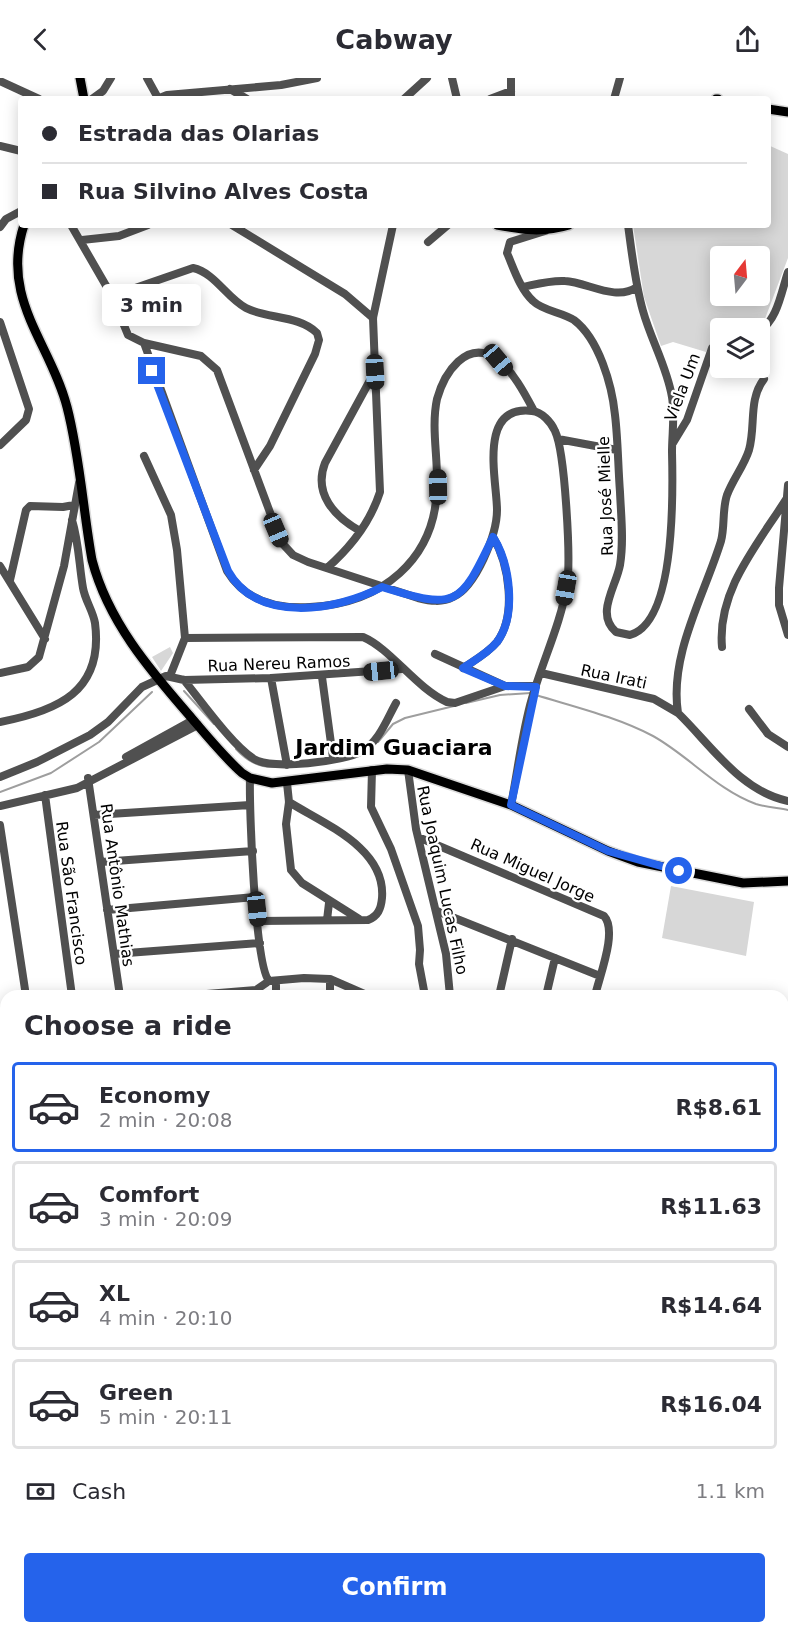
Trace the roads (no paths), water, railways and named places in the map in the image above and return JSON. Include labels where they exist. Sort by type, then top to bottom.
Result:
[{"type":"main road","points":[[80,78],[83,96]]},
{"type":"main road","points":[[771,109],[788,112]]},
{"type":"main road","points":[[23,228],[12,259],[12,278],[23,317],[64,399],[92,560],[99,583],[130,642],[158,679],[236,767],[250,778],[272,783],[372,771],[408,770],[511,805],[608,851],[646,864],[743,884],[788,881]]},
{"type":"main road","points":[[512,228],[527,231],[557,228]]},
{"type":"street","points":[[96,96],[103,91],[111,78]]},
{"type":"street","points":[[147,78],[157,96]]},
{"type":"street","points":[[172,96],[229,88],[281,85],[317,78]]},
{"type":"street","points":[[407,96],[427,78]]},
{"type":"street","points":[[452,78],[456,96]]},
{"type":"street","points":[[511,78],[511,95]]},
{"type":"street","points":[[615,96],[620,78]]},
{"type":"street","points":[[0,81],[32,96]]},
{"type":"street","points":[[229,88],[242,96]]},
{"type":"street","points":[[0,146],[18,150]]},
{"type":"street","points":[[0,227],[6,219],[18,213]]},
{"type":"street","points":[[74,228],[112,296],[128,335],[144,343],[201,356],[211,363],[224,384],[281,542],[300,559],[382,587],[432,601],[453,597],[464,590],[493,537],[497,510],[493,440],[509,416],[518,412],[534,411]]},
{"type":"street","points":[[82,240],[119,236],[140,228]]},
{"type":"street","points":[[237,228],[345,294],[373,318]]},
{"type":"street","points":[[327,568],[350,546],[360,531],[376,504],[381,482],[373,318],[392,228]]},
{"type":"street","points":[[428,242],[444,228]]},
{"type":"street","name":"Rua José Mielle","points":[[545,231],[510,242],[507,246],[507,253],[523,287],[535,303],[574,321],[591,341],[613,396],[622,544],[618,573],[606,609],[606,619],[616,632],[630,635],[641,630],[649,619],[668,563],[673,516],[670,385],[643,312],[628,228]]},
{"type":"street","points":[[112,296],[193,268],[205,272],[244,307],[303,324],[317,333],[319,340],[315,354],[270,446],[254,470]]},
{"type":"street","points":[[770,319],[788,272]]},
{"type":"street","points":[[523,287],[562,280],[613,292],[631,291],[637,287]]},
{"type":"street","points":[[0,322],[29,409],[26,420],[0,445]]},
{"type":"street","points":[[144,343],[228,571],[238,586],[254,598],[297,608],[340,603],[382,587],[398,577],[409,566],[431,523],[438,487],[436,407],[445,376],[453,365],[473,353],[498,360],[522,388],[534,411],[551,424],[558,439],[567,518],[568,581],[546,672],[536,686],[531,702],[511,805]]},
{"type":"street","name":"Viela Um","points":[[672,445],[687,420],[710,351]]},
{"type":"street","points":[[360,531],[333,510],[322,492],[320,478],[325,463],[375,372]]},
{"type":"street","points":[[678,713],[675,690],[688,635],[721,539],[728,494],[749,449],[753,402],[764,379]]},
{"type":"street","points":[[558,439],[617,450]]},
{"type":"street","points":[[144,456],[171,515],[185,638],[170,676]]},
{"type":"street","points":[[0,673],[34,664],[39,657],[64,566],[79,483]]},
{"type":"street","points":[[788,485],[779,605],[788,635]]},
{"type":"street","points":[[722,647],[721,619],[729,594],[787,498]]},
{"type":"street","points":[[10,580],[26,510],[32,506],[55,508],[74,505]]},
{"type":"street","points":[[0,722],[49,710],[64,701],[82,684],[92,665],[95,623],[83,588],[72,520]]},
{"type":"street","points":[[463,668],[490,649],[497,641],[507,621],[505,572],[502,555],[493,537]]},
{"type":"street","points":[[0,566],[45,639]]},
{"type":"street","points":[[185,638],[355,636],[371,641],[402,669],[447,702],[455,703],[505,686],[536,686]]},
{"type":"street","points":[[435,654],[505,686]]},
{"type":"street","name":"Rua Nereu Ramos","points":[[158,679],[170,676],[184,680],[322,677],[402,669]]},
{"type":"street","points":[[536,686],[546,672]]},
{"type":"street","name":"Rua Irati","points":[[546,672],[654,699],[678,713],[740,777],[765,794],[788,801]]},
{"type":"street","points":[[322,677],[333,758]]},
{"type":"street","points":[[271,678],[287,765]]},
{"type":"street","points":[[0,777],[37,762],[90,735],[108,722],[142,687],[158,679]]},
{"type":"street","points":[[184,680],[246,752],[261,762],[287,765],[355,754],[370,745],[396,703]]},
{"type":"street","points":[[749,709],[768,734],[788,747]]},
{"type":"street","points":[[0,806],[88,781],[196,722]]},
{"type":"street","name":"Rua Joaquim Lucas Filho","points":[[408,770],[418,837],[437,911],[450,976],[450,990]]},
{"type":"street","points":[[372,771],[371,807],[391,849],[418,926],[420,950],[418,964],[424,990]]},
{"type":"street","points":[[250,778],[255,897],[260,943],[265,976],[272,982],[274,990]]},
{"type":"street","name":"Rua Antônio Mathias","points":[[88,781],[119,990]]},
{"type":"street","points":[[287,783],[289,802],[286,824],[291,870],[302,883],[329,903],[360,920]]},
{"type":"street","points":[[0,801],[45,795]]},
{"type":"street","name":"Rua São Francisco","points":[[45,795],[71,990]]},
{"type":"street","points":[[258,921],[360,920],[373,918],[380,910],[382,890],[376,867],[361,849],[289,802]]},
{"type":"street","points":[[94,815],[250,805]]},
{"type":"street","points":[[0,825],[25,990]]},
{"type":"street","name":"Rua Miguel Jorge","points":[[418,837],[604,916],[610,929],[600,976]]},
{"type":"street","points":[[101,862],[253,851]]},
{"type":"street","points":[[107,910],[255,897]]},
{"type":"street","points":[[327,920],[329,903]]},
{"type":"street","points":[[437,911],[600,976],[596,990]]},
{"type":"street","points":[[500,990],[512,939]]},
{"type":"street","points":[[114,954],[260,943]]},
{"type":"street","points":[[547,990],[555,958]]},
{"type":"street","points":[[256,990],[272,982],[304,978],[330,980],[354,990]]},
{"type":"street","points":[[330,980],[330,990]]},
{"type":"waterway","points":[[184,691],[214,724]]},
{"type":"waterway","points":[[0,792],[51,773],[99,742],[152,692]]},
{"type":"waterway","points":[[466,703],[500,695],[531,693]]},
{"type":"waterway","points":[[536,695],[639,729],[666,744],[716,782],[742,798],[756,804],[788,810]]},
{"type":"waterway","points":[[378,742],[393,724],[405,718],[454,706]]},
{"type":"waterway","points":[[236,749],[254,763],[275,767]]},
{"type":"district","name":"Jardim Guaciara","points":[[394,747]]}]
